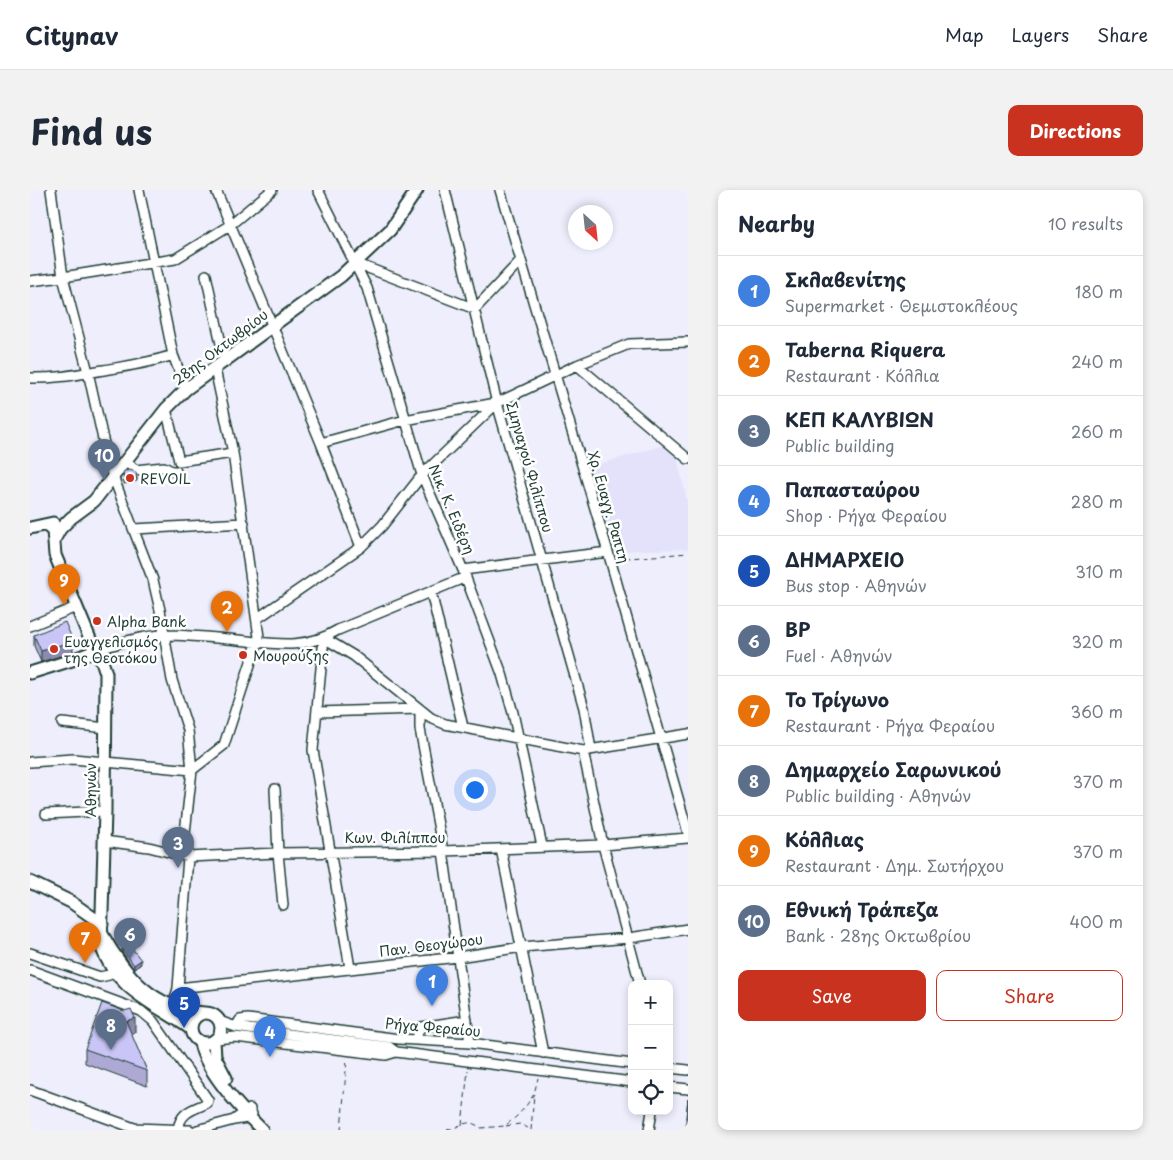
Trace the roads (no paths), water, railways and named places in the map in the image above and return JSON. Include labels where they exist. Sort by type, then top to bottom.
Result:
[{"type":"main road","name":"28ης Οκτωβρίου","points":[[54,540],[60,529],[71,518],[94,502],[166,409],[186,389],[341,276],[390,230],[417,190]]},
{"type":"main road","points":[[30,528],[71,518]]},
{"type":"main road","name":"Αθηνών","points":[[46,525],[53,531],[53,550],[106,673],[105,811],[101,946],[105,957],[149,994],[174,1008],[204,1013]]},
{"type":"main road","points":[[30,672],[72,660],[95,650]]},
{"type":"main road","points":[[30,882],[71,902],[102,928]]},
{"type":"main road","name":"Αθηνών","points":[[102,928],[122,972],[138,996],[191,1029]]},
{"type":"main road","points":[[204,1013],[210,1014],[219,1021],[221,1027],[220,1034],[215,1040],[205,1043],[195,1039],[191,1029],[194,1019],[204,1013]]},
{"type":"main road","points":[[215,1040],[215,1057],[218,1065],[263,1130]]},
{"type":"main road","points":[[200,1042],[206,1063],[250,1113]]},
{"type":"street","points":[[51,190],[63,277],[88,372],[109,466],[153,580],[172,680],[188,730],[192,770],[185,833],[188,857],[178,988],[174,1008]]},
{"type":"street","points":[[139,190],[173,355],[186,389]]},
{"type":"street","points":[[216,190],[362,547]]},
{"type":"street","points":[[30,281],[175,259],[230,225],[272,190]]},
{"type":"street","name":"Νικ. Κ. Ειδέρη","points":[[318,190],[367,288],[422,475],[464,573],[502,674],[542,846]]},
{"type":"street","name":"Σμηναγού Φιλίππου","points":[[445,190],[497,403],[584,708],[587,750],[603,845],[639,980]]},
{"type":"street","name":"Χρ. Ευαγγ. Ραπτη","points":[[500,190],[608,552],[688,833]]},
{"type":"street","points":[[355,263],[475,309],[521,260]]},
{"type":"street","points":[[206,275],[225,362]]},
{"type":"street","points":[[321,443],[405,420],[497,403],[577,365],[629,344],[688,342]]},
{"type":"street","points":[[30,378],[45,378],[88,372],[154,361],[173,355]]},
{"type":"street","points":[[577,365],[688,459]]},
{"type":"street","points":[[30,762],[73,759],[192,770],[224,745],[259,637],[258,618],[233,453],[215,369]]},
{"type":"street","points":[[258,618],[362,547],[382,526],[422,475],[497,403]]},
{"type":"street","points":[[166,409],[179,461],[233,453]]},
{"type":"street","points":[[126,461],[135,470],[164,467],[176,471]]},
{"type":"street","points":[[134,529],[244,523]]},
{"type":"street","points":[[95,650],[113,644],[164,635],[279,645],[308,643],[324,638],[338,630],[430,592],[464,573],[608,552]]},
{"type":"street","points":[[430,592],[463,727]]},
{"type":"street","points":[[30,626],[76,607]]},
{"type":"street","points":[[324,638],[354,656],[431,718],[445,724],[587,750],[688,734]]},
{"type":"street","points":[[324,638],[313,750],[350,968]]},
{"type":"street","points":[[317,712],[420,709]]},
{"type":"street","points":[[420,709],[420,729],[443,851],[470,1043]]},
{"type":"street","points":[[62,723],[106,728]]},
{"type":"street","points":[[275,790],[283,905]]},
{"type":"street","points":[[46,814],[105,811]]},
{"type":"street","name":"Κων. Φιλίππου","points":[[104,841],[149,847],[188,857],[278,853],[501,849],[603,845],[688,838]]},
{"type":"street","points":[[501,849],[542,1053]]},
{"type":"street","name":"Παν. Θεογώρου","points":[[178,988],[458,957],[522,947],[629,938],[688,929]]},
{"type":"street","points":[[30,953],[100,977],[122,972]]},
{"type":"street","points":[[61,982],[66,966]]},
{"type":"street","points":[[30,970],[141,1011],[153,1021],[208,1100],[208,1103],[185,1114],[179,1122],[178,1129]]},
{"type":"street","name":"Ρήγα Φεραίου","points":[[236,1027],[240,1020],[248,1019],[399,1039],[470,1043],[628,1064]]},
{"type":"street","points":[[416,1040],[421,1027],[467,1020]]},
{"type":"street","name":"Ρήγα Φεραίου","points":[[219,1021],[236,1027],[389,1047],[396,1052]]},
{"type":"street","name":"Ρήγα Φεραίου","points":[[215,1040],[235,1037],[386,1055],[396,1052],[628,1081]]},
{"type":"street","points":[[396,1052],[399,1039]]},
{"type":"street","points":[[673,1068],[688,1070]]},
{"type":"street","points":[[673,1088],[688,1090]]},
{"type":"street","points":[[30,1090],[134,1128],[190,1130]]},
{"type":"street","points":[[197,1130],[234,1120],[250,1113]]},
{"type":"street","points":[[649,1130],[651,1115]]},
{"type":"place","name":"REVOIL","points":[[130,478]]},
{"type":"place","name":"Εθνική Τράπεζα","points":[[104,480]]},
{"type":"place","name":"Κόλλιας","points":[[64,605]]},
{"type":"place","name":"Alpha Bank","points":[[97,621]]},
{"type":"place","name":"Taberna Riquera","points":[[227,632]]},
{"type":"place","name":"Ευαγγελισμός της Θεοτόκου","points":[[54,649]]},
{"type":"place","name":"Μουρούζης","points":[[243,655]]},
{"type":"place","name":"ΚΕΠ ΚΑΛΥΒΙΩΝ","points":[[178,868]]},
{"type":"place","name":"BP","points":[[130,959]]},
{"type":"place","name":"Το Τρίγωνο","points":[[85,963]]},
{"type":"place","name":"Σκλαβενίτης","points":[[432,1006]]},
{"type":"place","name":"ΔΗΜΑΡΧΕΙΟ","points":[[184,1028]]},
{"type":"place","name":"Δημαρχείο Σαρωνικού","points":[[111,1050]]},
{"type":"place","name":"Παπασταύρου","points":[[270,1057]]}]
